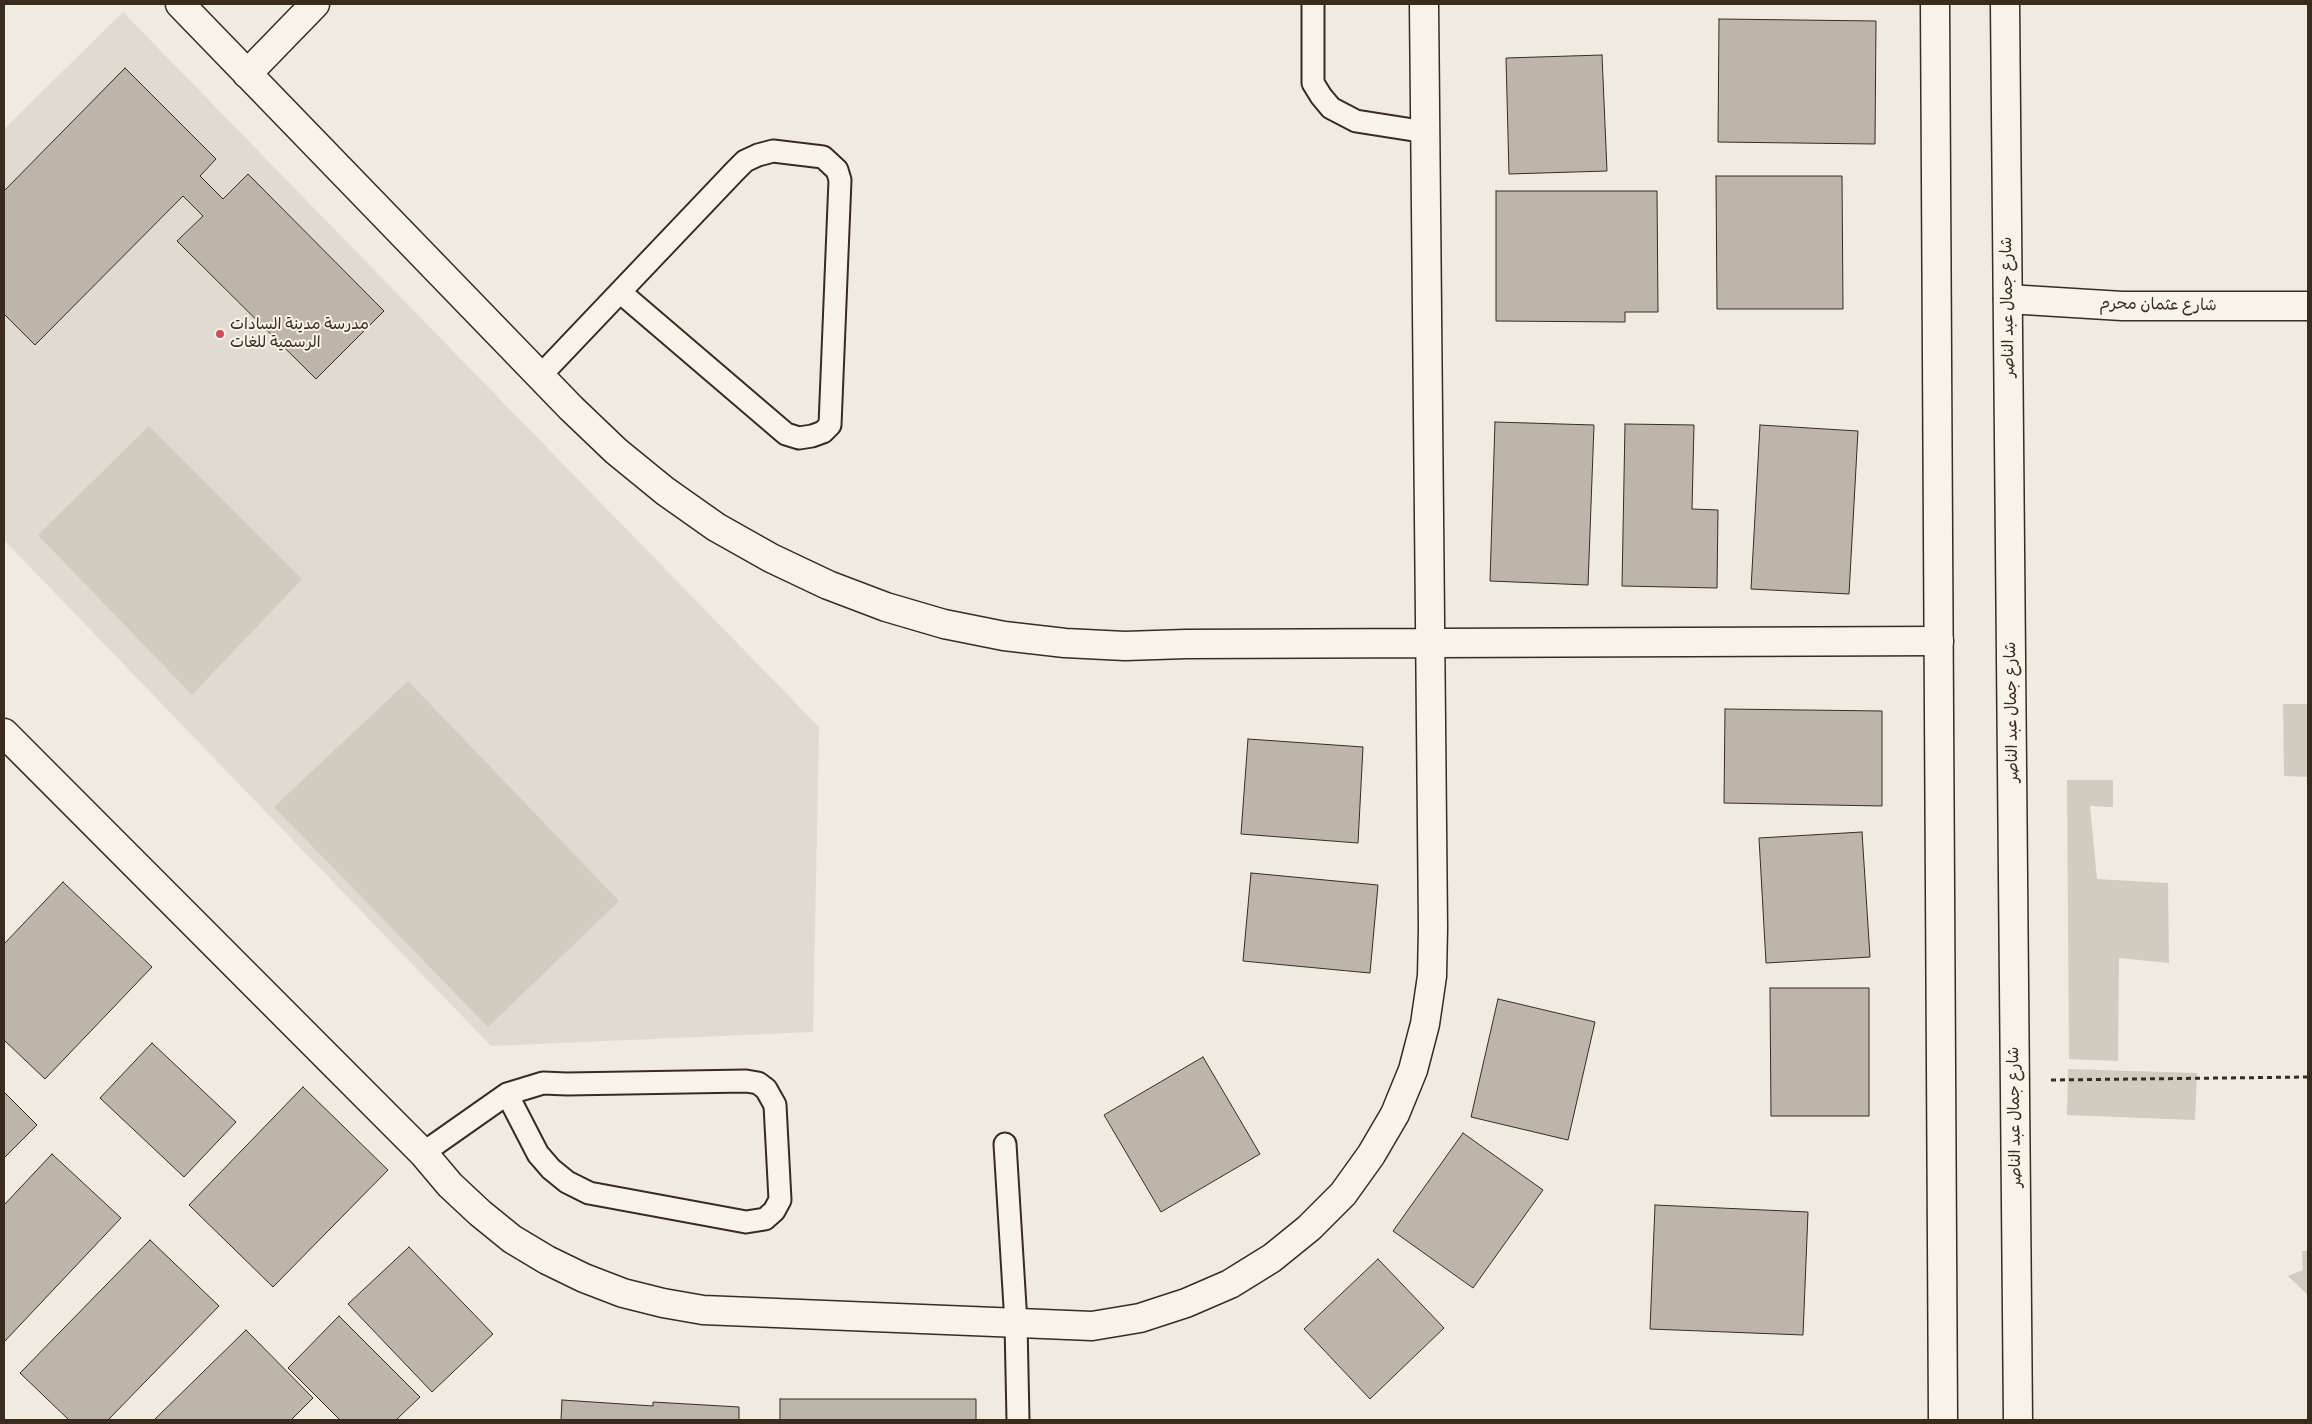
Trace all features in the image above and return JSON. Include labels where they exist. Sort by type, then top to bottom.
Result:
[{"type":"street","points":[[180,4],[540,376],[616,451],[664,491],[716,527],[771,558],[828,585],[886,607],[944,624],[1004,636],[1065,643],[1125,646],[1939,641]]},
{"type":"street","points":[[247,74],[315,4]]},
{"type":"street","points":[[4,733],[423,1153],[450,1185],[512,1239],[584,1278],[623,1293],[703,1310],[1092,1326],[1140,1318],[1186,1303],[1230,1284],[1272,1258],[1309,1228],[1342,1194],[1371,1155],[1395,1114],[1413,1070],[1425,1024],[1432,976],[1424,4]]},
{"type":"street","points":[[1935,4],[1943,1420]]},
{"type":"street","name":"شارع جمال عبد الناصر","points":[[2006,4],[2018,1420]]},
{"type":"street","name":"شارع عثمان محرم","points":[[2008,298],[2122,306],[2308,306]]},
{"type":"lane","points":[[1313,4],[1313,83],[1331,108],[1356,121],[1426,132]]},
{"type":"lane","points":[[540,376],[620,292],[745,161],[773,151],[823,157],[837,170],[840,180],[830,425],[823,432],[799,438],[786,434],[620,292]]},
{"type":"lane","points":[[423,1153],[507,1094],[543,1083],[746,1081],[758,1084],[766,1089],[775,1105],[780,1200],[774,1211],[765,1219],[746,1222],[589,1194],[567,1182],[551,1170],[538,1154],[507,1094]]},
{"type":"lane","points":[[1005,1144],[1016,1323],[1018,1420]]},
{"type":"path","points":[[2015,1080],[2308,1077]]},
{"type":"shaded area","name":"مدرسة مدينة السادات الرسمية للغات","points":[[123,12],[819,727],[813,1032],[491,1046],[4,540],[4,129]]},
{"type":"shaded area","points":[[149,426],[302,579],[192,695],[38,535]]},
{"type":"shaded area","points":[[408,681],[619,901],[488,1027],[274,807]]},
{"type":"shaded area","points":[[2283,704],[2308,704],[2308,777],[2284,776]]},
{"type":"shaded area","points":[[2067,780],[2113,780],[2113,807],[2090,806],[2097,879],[2168,883],[2169,963],[2119,958],[2118,1061],[2069,1059]]},
{"type":"shaded area","points":[[2068,1069],[2197,1073],[2195,1120],[2067,1115]]},
{"type":"shaded area","points":[[2302,1251],[2308,1251],[2308,1295],[2288,1276],[2303,1270]]},
{"type":"building","points":[[1719,19],[1876,21],[1875,144],[1718,142]]},
{"type":"building","points":[[1602,55],[1607,171],[1509,174],[1506,58]]},
{"type":"building","points":[[125,68],[216,159],[200,176],[223,199],[248,174],[384,311],[316,379],[177,241],[203,216],[183,196],[35,345],[4,314],[4,191]]},
{"type":"building","points":[[1716,176],[1842,176],[1843,309],[1717,309]]},
{"type":"building","points":[[1496,191],[1657,191],[1658,312],[1625,312],[1625,322],[1496,321]]},
{"type":"building","points":[[1495,422],[1594,425],[1588,585],[1490,581]]},
{"type":"building","points":[[1625,424],[1694,425],[1692,509],[1718,510],[1717,588],[1622,586]]},
{"type":"building","points":[[1760,425],[1858,431],[1849,594],[1751,589]]},
{"type":"building","points":[[1725,709],[1882,711],[1882,806],[1724,803]]},
{"type":"building","points":[[1248,739],[1363,747],[1358,843],[1241,834]]},
{"type":"building","points":[[1862,832],[1870,957],[1766,963],[1759,838]]},
{"type":"building","points":[[1251,873],[1378,885],[1370,973],[1243,961]]},
{"type":"building","points":[[63,882],[152,967],[45,1079],[4,1040],[4,944]]},
{"type":"building","points":[[1770,988],[1869,988],[1869,1116],[1771,1116]]},
{"type":"building","points":[[1498,999],[1595,1022],[1568,1140],[1471,1117]]},
{"type":"building","points":[[152,1043],[236,1122],[184,1177],[100,1098]]},
{"type":"building","points":[[1203,1057],[1260,1154],[1161,1212],[1104,1115]]},
{"type":"building","points":[[303,1087],[388,1170],[273,1287],[189,1205]]},
{"type":"building","points":[[4,1092],[37,1125],[4,1158]]},
{"type":"building","points":[[1463,1133],[1543,1190],[1473,1288],[1393,1231]]},
{"type":"building","points":[[52,1154],[121,1218],[4,1342],[4,1205]]},
{"type":"building","points":[[1655,1205],[1808,1212],[1803,1335],[1650,1329]]},
{"type":"building","points":[[150,1240],[219,1306],[108,1420],[69,1420],[20,1373]]},
{"type":"building","points":[[409,1247],[493,1334],[432,1392],[348,1304]]},
{"type":"building","points":[[1378,1259],[1444,1328],[1370,1399],[1304,1329]]},
{"type":"building","points":[[339,1316],[420,1397],[396,1420],[340,1420],[288,1368]]},
{"type":"building","points":[[246,1330],[313,1398],[291,1420],[154,1420]]},
{"type":"building","points":[[780,1399],[976,1399],[976,1420],[780,1420]]},
{"type":"building","points":[[562,1400],[653,1406],[653,1402],[739,1407],[739,1420],[561,1420]]},
{"type":"place","name":"مدرسة مدينة السادات الرسمية للغات","points":[[220,334]]}]
